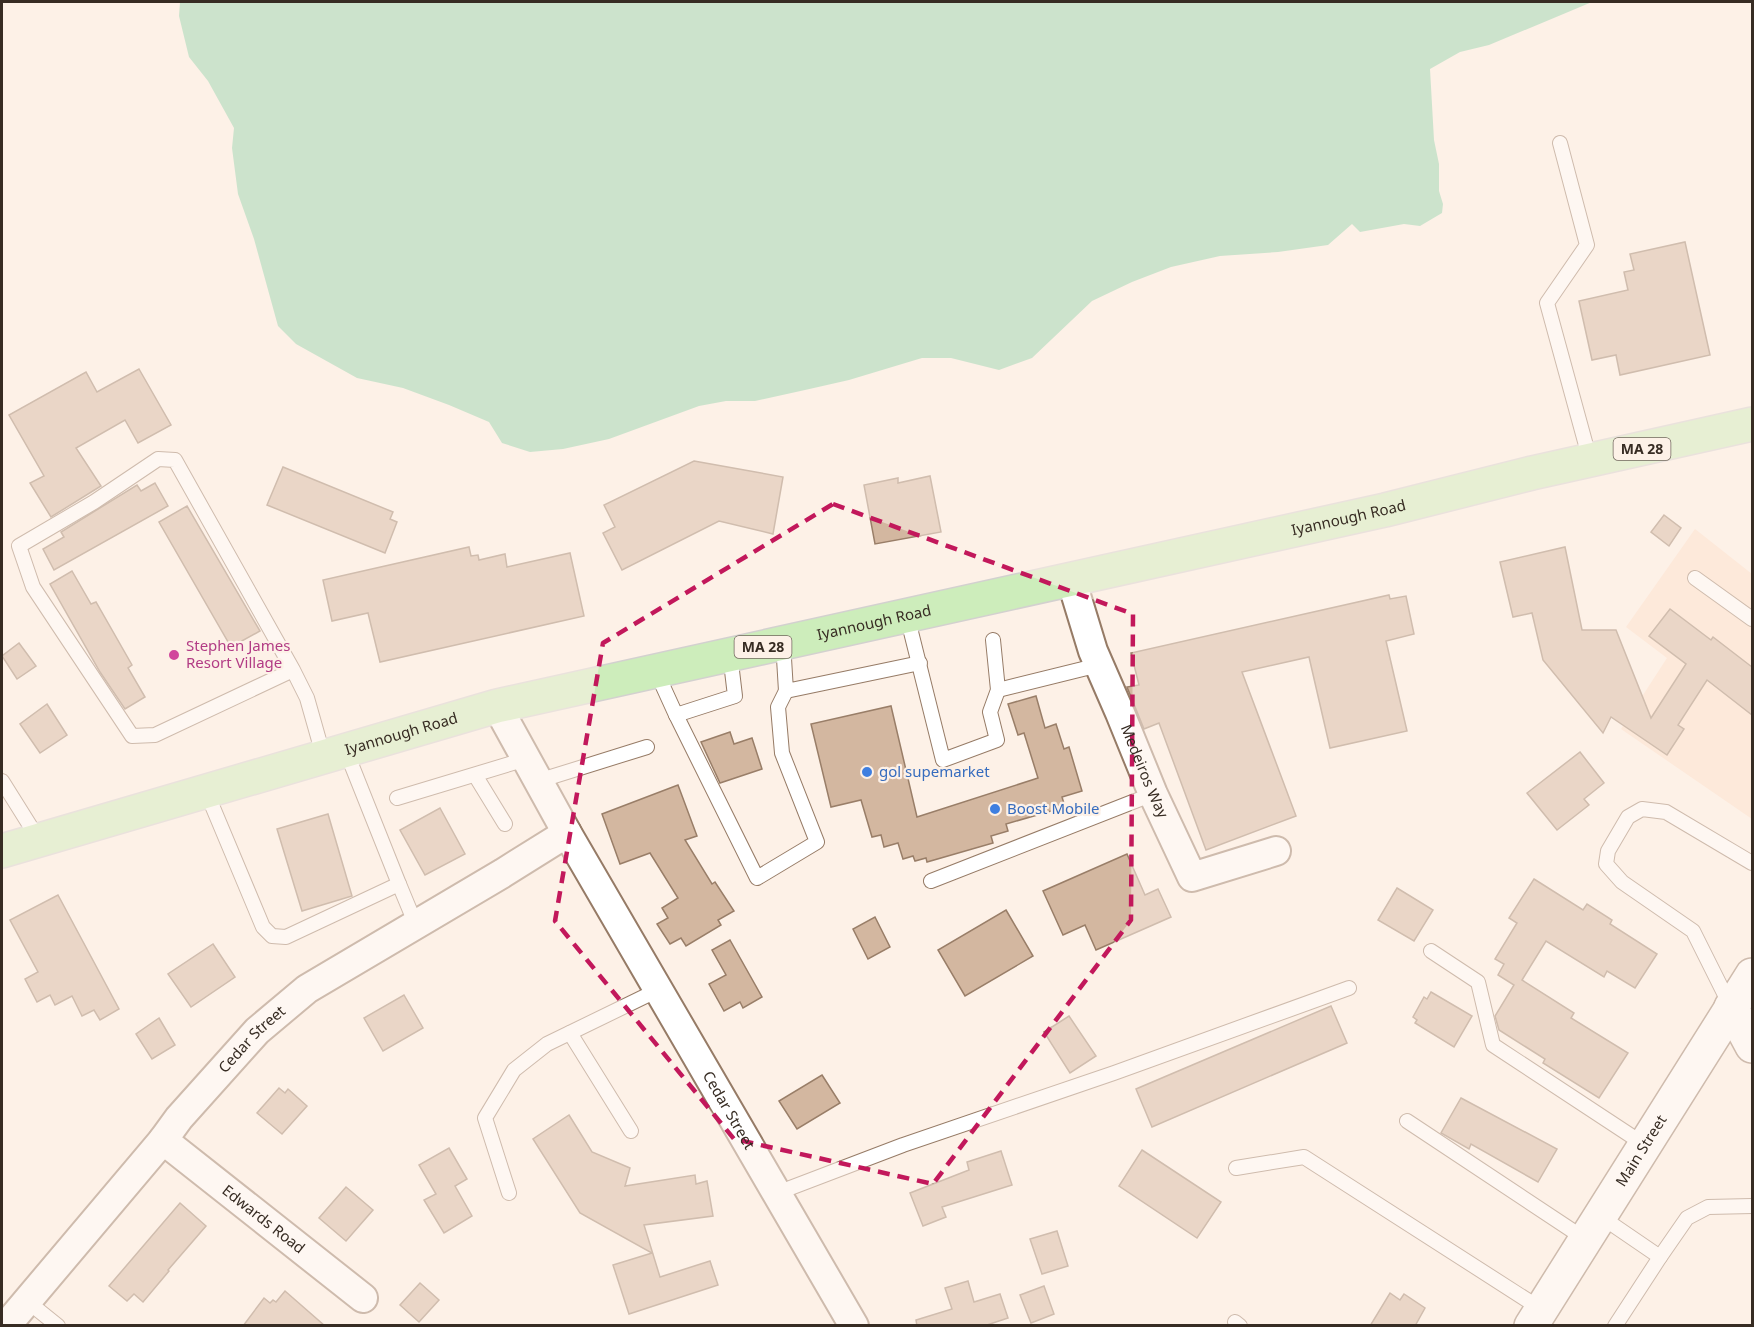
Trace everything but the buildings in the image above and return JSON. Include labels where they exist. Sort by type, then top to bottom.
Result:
[{"type":"main road","name":"Iyannough Road","points":[[2,851],[497,706],[1385,510],[1590,460],[1751,428]]},
{"type":"main road","name":"Main Street","points":[[1536,1317],[1752,975]]},
{"type":"main road","points":[[1731,1007],[1752,1046]]},
{"type":"street","name":"Medeiros Way","points":[[1071,579],[1093,651],[1153,794],[1192,877],[1276,851]]},
{"type":"street","name":"Cedar Street","points":[[497,706],[567,833],[854,1326]]},
{"type":"street","name":"Cedar Street","points":[[6,1326],[179,1118],[257,1031],[287,1004],[308,989],[567,833]]},
{"type":"street","name":"Edwards Road","points":[[163,1140],[363,1298]]},
{"type":"lane","points":[[1560,143],[1587,244],[1546,303],[1590,460]]},
{"type":"lane","points":[[293,670],[155,735],[132,736],[33,587],[19,546],[94,502],[158,459],[175,460],[293,670],[399,884],[416,925]]},
{"type":"lane","points":[[1695,578],[1752,619]]},
{"type":"lane","points":[[907,616],[943,760],[997,740],[990,712],[998,690],[993,640]]},
{"type":"lane","points":[[656,671],[757,878],[817,842],[782,753],[778,707],[786,691],[783,642]]},
{"type":"lane","points":[[676,715],[735,696],[730,654]]},
{"type":"lane","points":[[786,691],[920,663]]},
{"type":"lane","points":[[998,690],[1099,665]]},
{"type":"lane","points":[[397,798],[475,775],[532,770],[647,747]]},
{"type":"lane","points":[[475,775],[505,824]]},
{"type":"lane","points":[[2,782],[39,840]]},
{"type":"lane","points":[[206,791],[263,927],[272,936],[286,936],[399,884]]},
{"type":"lane","points":[[931,881],[1153,794]]},
{"type":"lane","points":[[1731,1007],[1693,931],[1622,882],[1606,864],[1608,851],[1628,817],[1642,809],[1666,812],[1752,863]]},
{"type":"lane","points":[[1431,951],[1478,982],[1493,1045],[1645,1145]]},
{"type":"lane","points":[[777,1193],[903,1145],[1114,1073],[1349,988]]},
{"type":"lane","points":[[509,1193],[485,1118],[514,1070],[547,1044],[658,990]]},
{"type":"lane","points":[[570,1033],[631,1131]]},
{"type":"lane","points":[[1407,1121],[1593,1228],[1660,1257]]},
{"type":"lane","points":[[1236,1168],[1304,1157],[1425,1235],[1536,1317]]},
{"type":"lane","points":[[1615,1326],[1688,1218],[1708,1207],[1752,1206]]},
{"type":"lane","points":[[27,1300],[58,1326]]},
{"type":"highlighted area","points":[[833,504],[1133,614],[1131,920],[933,1184],[734,1139],[555,921],[603,643]]},
{"type":"shaded area","points":[[1695,529],[1752,574],[1752,819],[1621,729],[1667,658],[1626,627]]},
{"type":"green space","points":[[180,2],[1592,2],[1489,45],[1460,52],[1430,69],[1434,140],[1439,164],[1439,191],[1443,204],[1442,213],[1420,226],[1404,224],[1360,232],[1352,224],[1328,245],[1278,252],[1220,256],[1171,267],[1092,301],[1032,358],[999,370],[951,358],[922,358],[849,380],[755,401],[726,401],[699,406],[609,439],[563,449],[530,452],[502,443],[489,422],[403,388],[357,378],[296,344],[278,326],[254,239],[238,194],[232,148],[234,128],[208,81],[189,57],[179,16]]},
{"type":"place","name":"Stephen James Resort Village","points":[[174,655]]},
{"type":"place","name":"gol supemarket","points":[[867,772]]},
{"type":"place","name":"Boost Mobile","points":[[995,809]]}]
